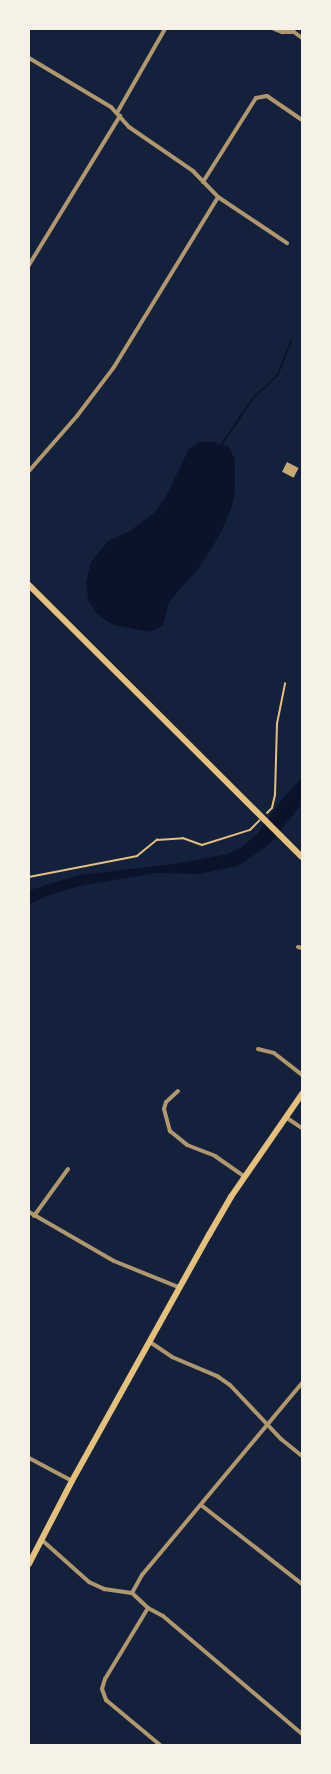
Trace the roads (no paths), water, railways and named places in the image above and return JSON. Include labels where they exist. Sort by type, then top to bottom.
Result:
[{"type":"main road","points":[[29,584],[302,857]]},
{"type":"main road","points":[[29,1564],[43,1541],[72,1481],[150,1342],[178,1287],[245,1177],[287,1118],[302,1094]]},
{"type":"street","points":[[29,265],[118,115],[165,29]]},
{"type":"street","points":[[274,29],[282,32],[294,30],[302,38]]},
{"type":"street","points":[[29,58],[111,107],[129,127],[193,171],[218,197],[287,243]]},
{"type":"street","points":[[203,182],[256,98],[262,95],[273,99],[302,120]]},
{"type":"street","points":[[29,471],[68,427],[114,367],[218,197]]},
{"type":"street","points":[[258,1049],[274,1053],[302,1075]]},
{"type":"street","points":[[178,1091],[166,1102],[164,1109],[170,1131],[187,1145],[215,1156],[245,1177]]},
{"type":"street","points":[[287,1118],[302,1128]]},
{"type":"street","points":[[34,1216],[68,1170]]},
{"type":"street","points":[[29,1212],[114,1261],[178,1287]]},
{"type":"street","points":[[150,1342],[172,1357],[218,1376],[240,1396],[268,1426],[302,1456]]},
{"type":"street","points":[[132,1594],[142,1575],[268,1426],[302,1383]]},
{"type":"street","points":[[29,1458],[72,1481]]},
{"type":"street","points":[[201,1504],[302,1584]]},
{"type":"street","points":[[43,1541],[96,1586],[132,1594],[148,1608],[163,1616],[302,1734]]},
{"type":"street","points":[[148,1608],[105,1679],[102,1690],[106,1700],[160,1745]]},
{"type":"water","points":[[200,442],[212,442],[228,446],[235,459],[235,493],[231,509],[221,533],[199,568],[169,602],[163,626],[150,632],[113,625],[97,614],[88,600],[86,582],[91,562],[108,541],[128,532],[154,513],[165,498],[189,449]]},
{"type":"water","points":[[302,777],[300,806],[270,844],[238,866],[199,874],[156,873],[84,885],[44,897],[29,905],[30,890],[79,875],[174,864],[228,854],[242,847],[258,833],[283,798]]},
{"type":"waterway","points":[[222,444],[253,398],[277,376],[291,342]]}]
